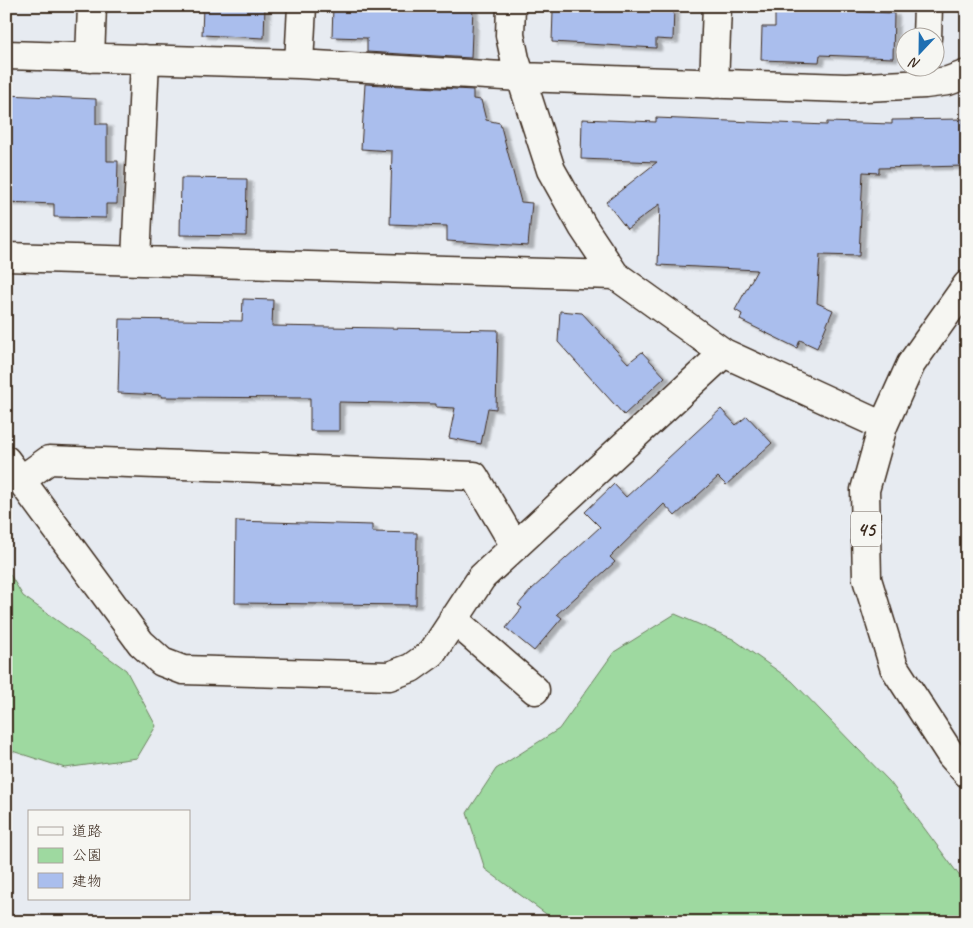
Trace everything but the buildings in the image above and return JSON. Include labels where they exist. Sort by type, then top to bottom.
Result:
[{"type":"street","points":[[90,58],[92,6]]},
{"type":"street","points":[[299,64],[302,6]]},
{"type":"street","points":[[511,6],[510,35],[521,77],[551,170],[583,227],[615,274],[724,353],[883,426]]},
{"type":"street","points":[[714,84],[717,6]]},
{"type":"street","points":[[927,28],[928,6]]},
{"type":"street","points":[[6,55],[299,64],[521,77],[846,88],[913,78]]},
{"type":"street","points":[[136,260],[145,59]]},
{"type":"street","points":[[935,78],[948,81],[967,74]]},
{"type":"street","points":[[6,256],[615,274]]},
{"type":"street","name":"45","points":[[967,285],[911,364],[883,426],[865,490],[867,579],[894,667],[951,755],[967,773]]},
{"type":"street","points":[[516,546],[474,476],[50,460],[14,470],[141,643],[162,662],[183,670],[389,676],[411,668],[432,653],[482,577],[516,546],[724,353]]},
{"type":"street","points":[[453,619],[535,690]]},
{"type":"green space","points":[[6,568],[23,596],[126,670],[156,726],[137,758],[65,768],[6,749]]},
{"type":"green space","points":[[675,614],[733,639],[792,681],[890,782],[967,886],[967,922],[557,922],[485,869],[467,813],[496,769],[559,729],[614,652]]}]
